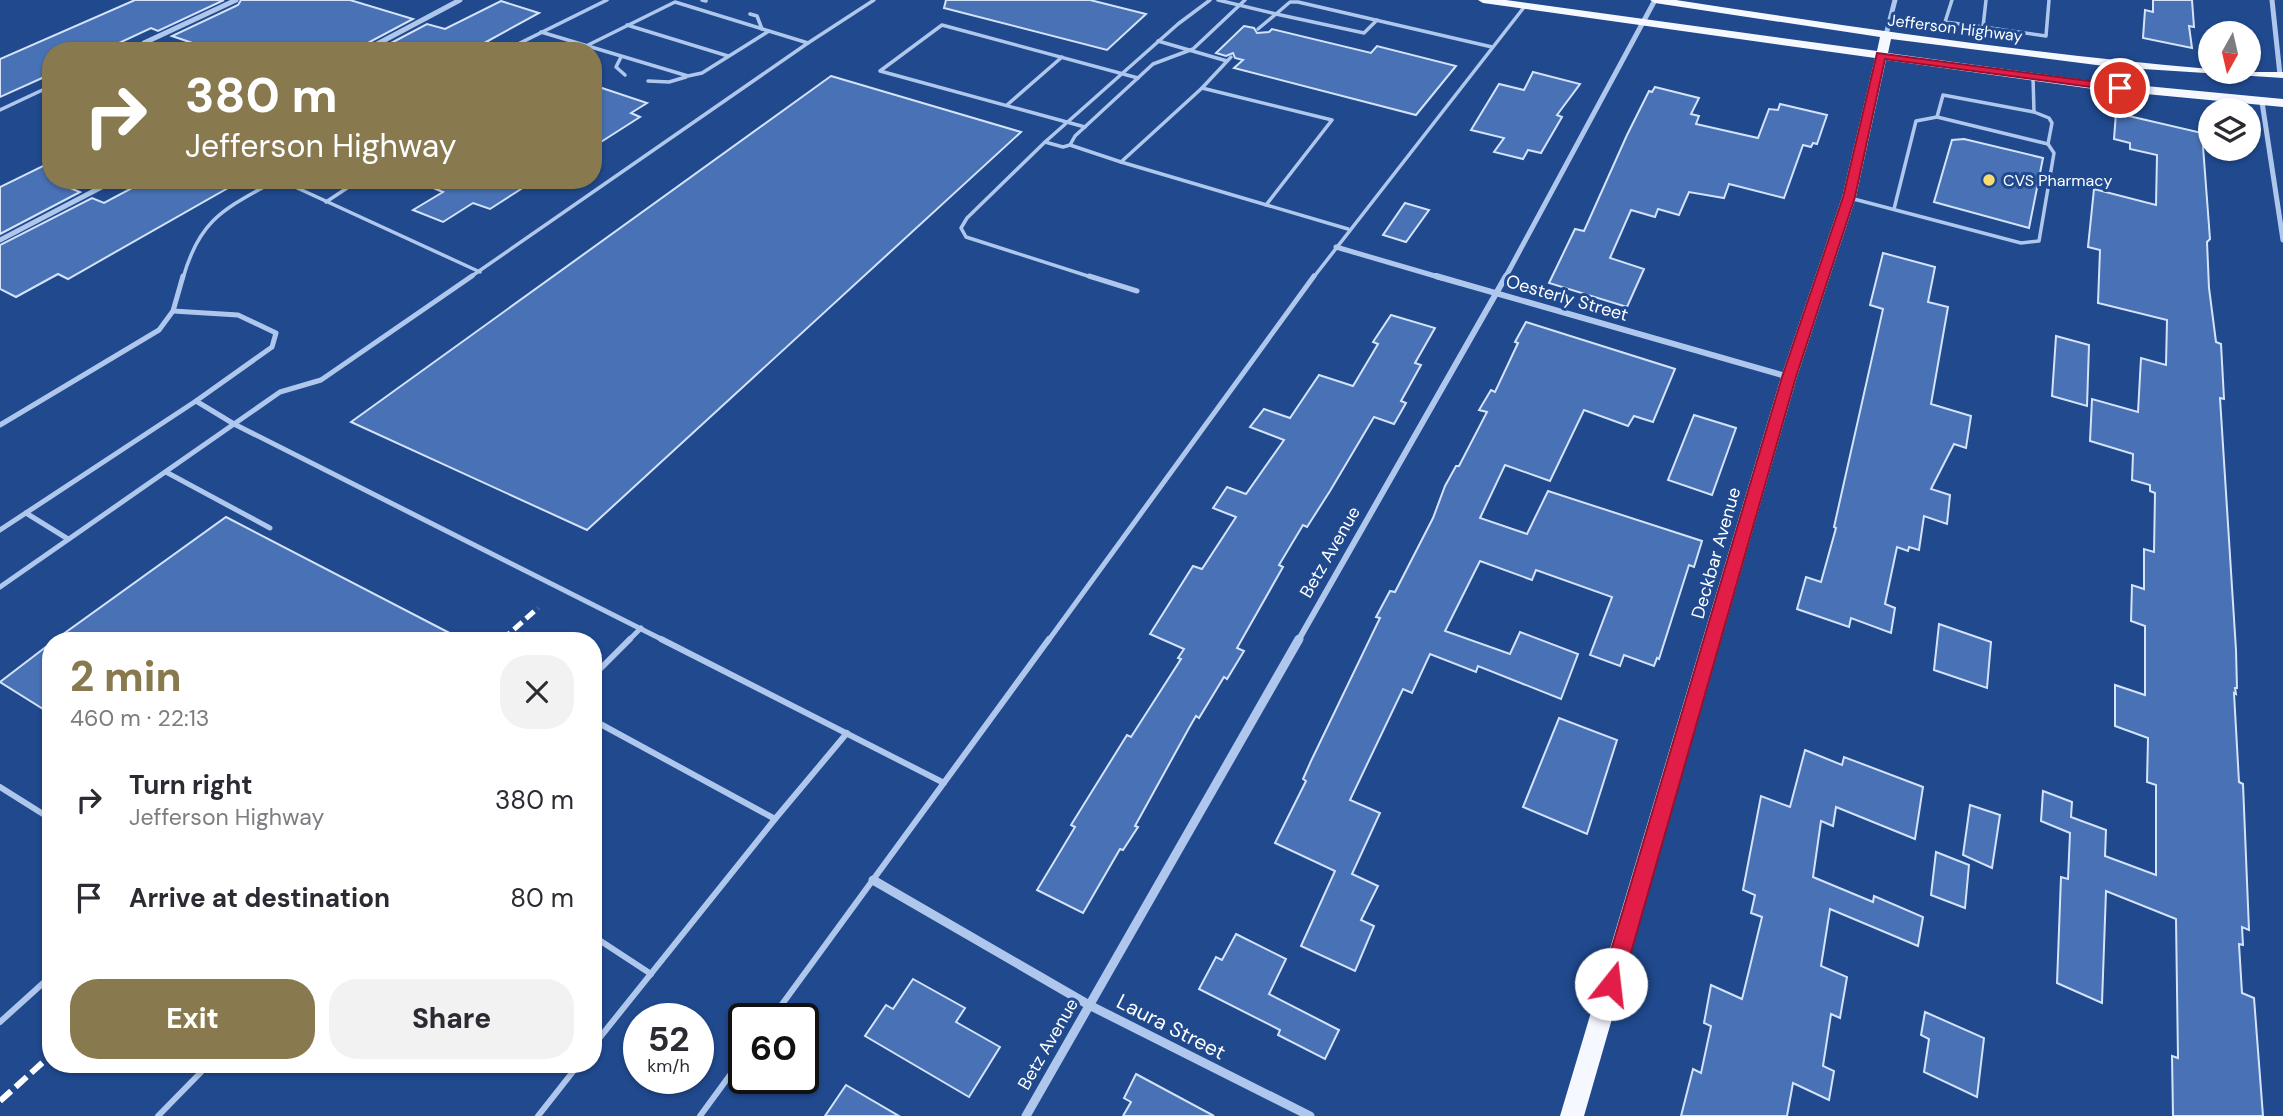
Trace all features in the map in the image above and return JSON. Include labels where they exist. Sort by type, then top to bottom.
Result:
[{"type":"main road","points":[[1483,0],[2033,77],[2283,103]]},
{"type":"main road","name":"Jefferson Highway","points":[[1655,0],[1886,35],[2112,64],[2198,71]]},
{"type":"main road","name":"Deckbar Avenue","points":[[1572,1116],[1789,377],[1849,197],[1886,35]]},
{"type":"main road","name":"Jefferson Highway","points":[[2261,74],[2281,75]]},
{"type":"street","points":[[146,42],[236,0]]},
{"type":"street","points":[[381,42],[460,0]]},
{"type":"street","name":"Betz Avenue","points":[[1026,1116],[1497,292],[1655,0]]},
{"type":"street","name":"Deckbar Avenue","points":[[1886,35],[1895,0]]},
{"type":"street","points":[[2272,0],[2281,75]]},
{"type":"street","points":[[2262,102],[2283,240]]},
{"type":"street","points":[[0,240],[98,189]]},
{"type":"street","name":"Oesterly Street","points":[[1336,247],[1789,377]]},
{"type":"street","name":"Laura Street","points":[[873,880],[1089,1005],[1310,1116]]},
{"type":"lane","points":[[522,42],[607,0]]},
{"type":"lane","points":[[668,0],[808,43]]},
{"type":"lane","points":[[602,187],[874,0]]},
{"type":"lane","points":[[1137,291],[966,237],[961,228],[967,218],[1045,142],[1158,41],[1210,0]]},
{"type":"lane","points":[[1218,0],[1364,33],[1377,20]]},
{"type":"lane","points":[[1045,142],[1063,147],[1070,145],[1085,127],[1153,64],[1193,50],[1245,0]]},
{"type":"lane","points":[[1952,0],[1945,22],[2046,36],[2049,0]]},
{"type":"lane","points":[[1983,27],[1986,0]]},
{"type":"lane","points":[[593,42],[677,1]]},
{"type":"lane","points":[[1258,29],[1290,2],[1298,2],[1492,47]]},
{"type":"lane","points":[[783,1003],[1348,229],[1525,6]]},
{"type":"lane","points":[[750,13],[757,16],[762,29]]},
{"type":"lane","points":[[627,25],[728,56]]},
{"type":"lane","points":[[1085,127],[880,71],[942,25],[1138,78]]},
{"type":"lane","points":[[648,81],[669,82],[702,73],[769,31]]},
{"type":"lane","points":[[541,32],[572,42]]},
{"type":"lane","points":[[1158,41],[1227,61]]},
{"type":"lane","points":[[602,51],[688,76]]},
{"type":"lane","points":[[621,57],[616,67],[625,75]]},
{"type":"lane","points":[[1007,105],[1062,57]]},
{"type":"lane","points":[[1121,162],[1202,88],[1231,57]]},
{"type":"lane","points":[[2033,77],[2034,112]]},
{"type":"lane","points":[[1202,88],[1332,120],[1266,205]]},
{"type":"lane","points":[[0,110],[42,90]]},
{"type":"lane","points":[[1937,117],[1941,96],[1947,94],[2034,112],[2049,118],[2052,123],[2048,144]]},
{"type":"lane","points":[[1849,197],[2021,243],[2035,243],[2039,242],[2054,153],[2048,144],[1937,117],[1916,121],[1894,209]]},
{"type":"lane","points":[[1070,145],[1348,229]]},
{"type":"lane","points":[[0,425],[159,330],[173,311],[191,249],[209,223],[223,210],[262,189]]},
{"type":"lane","points":[[298,189],[480,272]]},
{"type":"lane","points":[[326,202],[346,189]]},
{"type":"lane","points":[[0,587],[234,424],[281,393],[321,380],[599,189]]},
{"type":"lane","points":[[2,527],[196,401],[272,347],[276,333],[259,322],[233,312],[173,311]]},
{"type":"lane","points":[[196,401],[234,424],[944,783]]},
{"type":"lane","points":[[166,471],[270,528]]},
{"type":"lane","points":[[26,513],[68,539]]},
{"type":"lane","points":[[602,667],[640,628]]},
{"type":"lane","points":[[602,725],[775,819]]},
{"type":"lane","points":[[602,1035],[847,733]]},
{"type":"lane","points":[[0,787],[42,813]]},
{"type":"lane","points":[[602,942],[651,974]]},
{"type":"lane","points":[[0,1022],[42,984]]},
{"type":"lane","points":[[158,1116],[200,1073]]},
{"type":"lane","points":[[538,1116],[572,1073]]},
{"type":"lane","points":[[700,1116],[728,1078]]},
{"type":"building","points":[[135,0],[224,0],[158,31],[151,28],[121,42],[42,42],[42,78],[0,97],[0,59]]},
{"type":"building","points":[[241,0],[350,0],[413,19],[370,42],[190,42],[172,36],[238,5]]},
{"type":"building","points":[[946,0],[1090,0],[1146,14],[1107,50],[944,8]]},
{"type":"building","points":[[2153,0],[2192,0],[2194,27],[2189,26],[2192,48],[2143,38],[2145,10],[2153,12]]},
{"type":"building","points":[[501,1],[539,13],[486,42],[393,42],[427,24],[445,29]]},
{"type":"building","points":[[1244,26],[1254,28],[1257,33],[1269,32],[1272,29],[1371,53],[1377,46],[1456,66],[1416,115],[1234,68],[1243,60],[1235,58],[1233,53],[1226,56],[1216,53]]},
{"type":"building","points":[[1533,72],[1580,84],[1557,115],[1562,117],[1541,153],[1528,150],[1523,159],[1494,152],[1504,138],[1471,130],[1499,84],[1524,90]]},
{"type":"building","points":[[831,76],[1021,132],[587,530],[351,422]]},
{"type":"building","points":[[1655,87],[1699,98],[1691,114],[1699,116],[1696,124],[1758,138],[1769,109],[1778,110],[1780,104],[1827,115],[1817,144],[1813,143],[1811,147],[1803,145],[1784,198],[1729,184],[1724,198],[1689,192],[1679,215],[1658,209],[1655,217],[1631,210],[1610,258],[1644,269],[1627,307],[1549,283],[1575,229],[1584,231],[1627,135],[1649,91],[1652,92]]},
{"type":"building","points":[[602,88],[647,103],[631,113],[640,117],[602,141]]},
{"type":"building","points":[[2116,113],[2198,132],[2198,161],[2204,161],[2210,239],[2207,242],[2209,288],[2216,342],[2221,344],[2224,399],[2220,398],[2236,650],[2237,688],[2236,694],[2234,693],[2239,782],[2243,784],[2249,930],[2242,927],[2243,945],[2239,944],[2242,993],[2254,998],[2263,1116],[2173,1116],[2172,1056],[2178,1058],[2176,919],[2106,891],[2102,1003],[2057,983],[2061,877],[2068,879],[2070,833],[2041,821],[2043,791],[2072,802],[2071,817],[2106,830],[2105,856],[2156,875],[2156,785],[2147,782],[2148,738],[2115,726],[2115,685],[2145,695],[2145,626],[2131,621],[2132,585],[2144,589],[2144,549],[2154,552],[2155,493],[2150,491],[2150,485],[2132,480],[2133,454],[2090,441],[2092,399],[2138,412],[2141,358],[2166,365],[2167,320],[2098,303],[2100,250],[2088,247],[2094,189],[2156,205],[2157,155],[2130,149],[2130,143],[2114,139]]},
{"type":"building","name":"CVS Pharmacy","points":[[1964,139],[2043,158],[2029,228],[1934,202],[1952,140]]},
{"type":"building","points":[[42,166],[42,189],[73,189],[80,192],[0,234],[0,187]]},
{"type":"building","points":[[130,189],[226,189],[68,279],[58,274],[16,297],[0,289],[0,245],[92,198],[104,203]]},
{"type":"building","points":[[436,189],[521,189],[490,209],[473,203],[443,222],[413,210],[443,192]]},
{"type":"building","points":[[1405,203],[1429,210],[1406,242],[1383,235]]},
{"type":"building","points":[[1883,253],[1935,267],[1928,302],[1948,307],[1931,404],[1971,416],[1966,448],[1954,444],[1931,489],[1950,495],[1947,524],[1924,516],[1919,550],[1909,547],[1908,551],[1897,547],[1885,604],[1895,608],[1891,633],[1851,618],[1849,627],[1797,609],[1806,577],[1821,582],[1836,528],[1834,527],[1883,309],[1870,305]]},
{"type":"building","points":[[1391,315],[1435,328],[1415,363],[1421,365],[1401,401],[1406,403],[1394,424],[1374,417],[1307,527],[1303,525],[1279,565],[1283,567],[1237,648],[1244,651],[1227,679],[1224,677],[1199,718],[1196,716],[1135,826],[1138,827],[1123,850],[1120,849],[1083,913],[1037,890],[1075,827],[1071,825],[1127,735],[1131,737],[1181,659],[1178,658],[1184,649],[1150,634],[1193,566],[1202,569],[1236,517],[1213,508],[1227,487],[1246,494],[1284,440],[1250,427],[1264,409],[1290,418],[1319,375],[1353,386],[1378,344],[1373,342]]},
{"type":"building","points":[[1526,322],[1675,369],[1653,422],[1634,416],[1628,426],[1584,410],[1550,481],[1505,465],[1480,518],[1527,534],[1548,491],[1702,541],[1694,567],[1689,565],[1659,659],[1657,658],[1654,666],[1624,655],[1620,666],[1590,655],[1612,597],[1536,570],[1532,580],[1480,561],[1445,631],[1510,654],[1520,632],[1578,654],[1561,699],[1478,666],[1476,672],[1430,654],[1412,693],[1403,689],[1350,800],[1380,813],[1352,874],[1378,886],[1361,920],[1374,926],[1355,971],[1301,946],[1335,871],[1275,843],[1380,618],[1376,617],[1390,591],[1395,592],[1433,518],[1445,486],[1456,466],[1459,466],[1487,412],[1479,410],[1491,390],[1495,392]]},
{"type":"building","points":[[2056,336],[2089,345],[2087,406],[2052,396]]},
{"type":"building","points":[[1694,415],[1736,428],[1712,495],[1668,480]]},
{"type":"building","points":[[226,517],[448,632],[66,632]]},
{"type":"building","points":[[1939,624],[1991,642],[1987,688],[1934,670]]},
{"type":"building","points":[[42,650],[42,708],[0,682]]},
{"type":"building","points":[[1559,718],[1617,740],[1587,834],[1523,807]]},
{"type":"building","points":[[1805,750],[1842,765],[1844,757],[1923,787],[1915,839],[1836,807],[1833,826],[1821,821],[1813,877],[1873,902],[1874,896],[1923,917],[1918,946],[1830,909],[1821,966],[1847,977],[1840,1018],[1831,1014],[1823,1066],[1834,1071],[1829,1100],[1793,1083],[1787,1116],[1681,1116],[1693,1069],[1701,1073],[1711,1026],[1704,1023],[1711,985],[1742,999],[1762,917],[1751,913],[1755,895],[1743,890],[1761,796],[1790,807]]},
{"type":"building","points":[[1970,805],[2000,815],[1992,868],[1963,855]]},
{"type":"building","points":[[1936,852],[1969,865],[1965,908],[1931,895]]},
{"type":"building","points":[[1236,934],[1286,959],[1269,994],[1339,1030],[1325,1059],[1278,1035],[1280,1030],[1199,989],[1216,957],[1222,960]]},
{"type":"building","points":[[913,979],[965,1008],[956,1022],[1000,1047],[969,1097],[865,1036],[886,1005],[893,1009]]},
{"type":"building","points":[[1925,1012],[1984,1038],[1977,1097],[1924,1072],[1929,1039],[1921,1035]]},
{"type":"building","points":[[1136,1074],[1214,1116],[1123,1116],[1131,1102],[1124,1098]]},
{"type":"building","points":[[846,1085],[899,1116],[825,1116]]},
{"type":"railway","points":[[511,632],[538,608]]},
{"type":"railway","points":[[0,1101],[42,1063]]},
{"type":"place","name":"CVS Pharmacy","points":[[1989,180]]},
{"type":"route","points":[[1611,984],[1789,377],[1849,197],[1880,56],[2120,88]]}]
